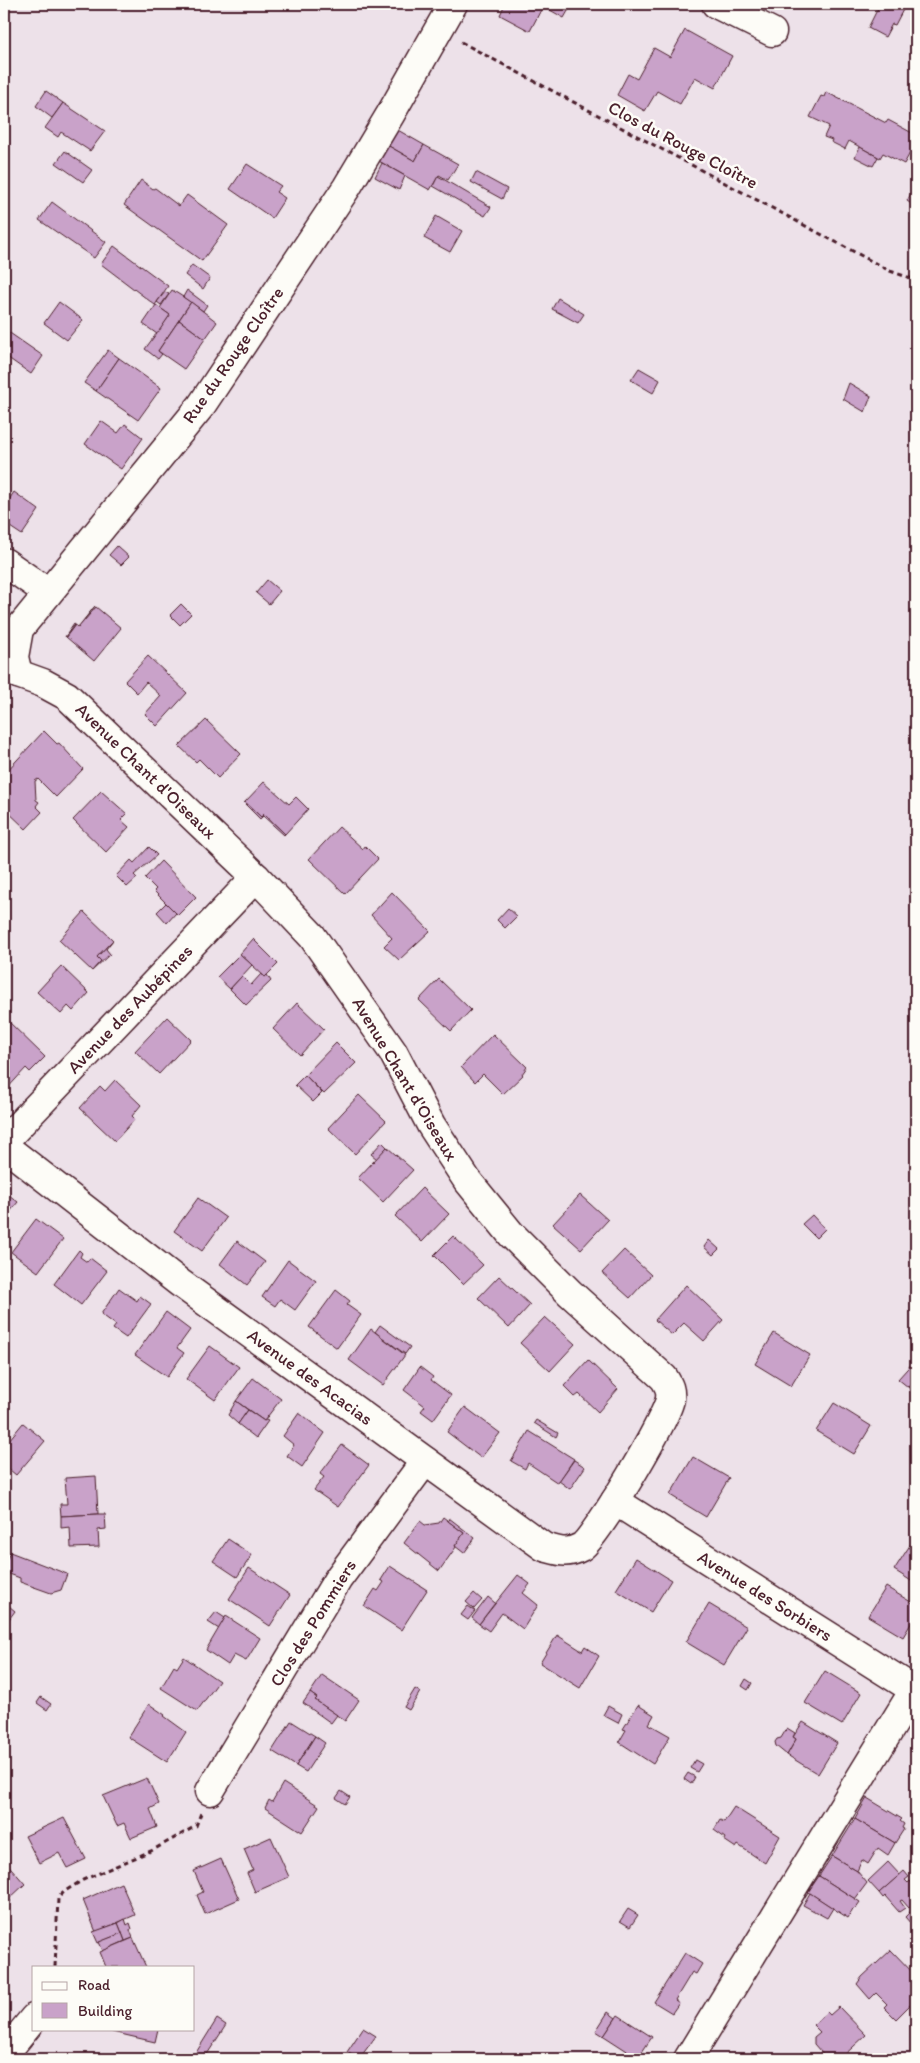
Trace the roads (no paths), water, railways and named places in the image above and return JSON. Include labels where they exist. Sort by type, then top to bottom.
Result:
[{"type":"street","name":"Rue du Rouge Cloître","points":[[11,681],[19,629],[47,592],[201,406],[347,187],[390,116],[453,4]]},
{"type":"street","points":[[716,4],[772,32]]},
{"type":"street","points":[[4,562],[47,592]]},
{"type":"street","name":"Avenue Chant d'Oiseaux","points":[[11,681],[43,683],[67,696],[256,876],[312,936],[353,992],[393,1052],[431,1125],[467,1180],[510,1234],[570,1293],[664,1378],[671,1388],[670,1401],[657,1428],[615,1501]]},
{"type":"street","name":"Avenue des Aubépines","points":[[4,1141],[256,876]]},
{"type":"street","name":"Avenue des Acacias","points":[[4,1146],[180,1282],[544,1547],[568,1553],[583,1546],[615,1501]]},
{"type":"street","name":"Clos des Pommiers","points":[[210,1791],[338,1579],[425,1461]]},
{"type":"street","name":"Avenue des Sorbiers","points":[[615,1501],[916,1689]]},
{"type":"street","points":[[688,2059],[916,1689]]},
{"type":"street","points":[[4,2050],[11,2046],[32,2020]]}]
